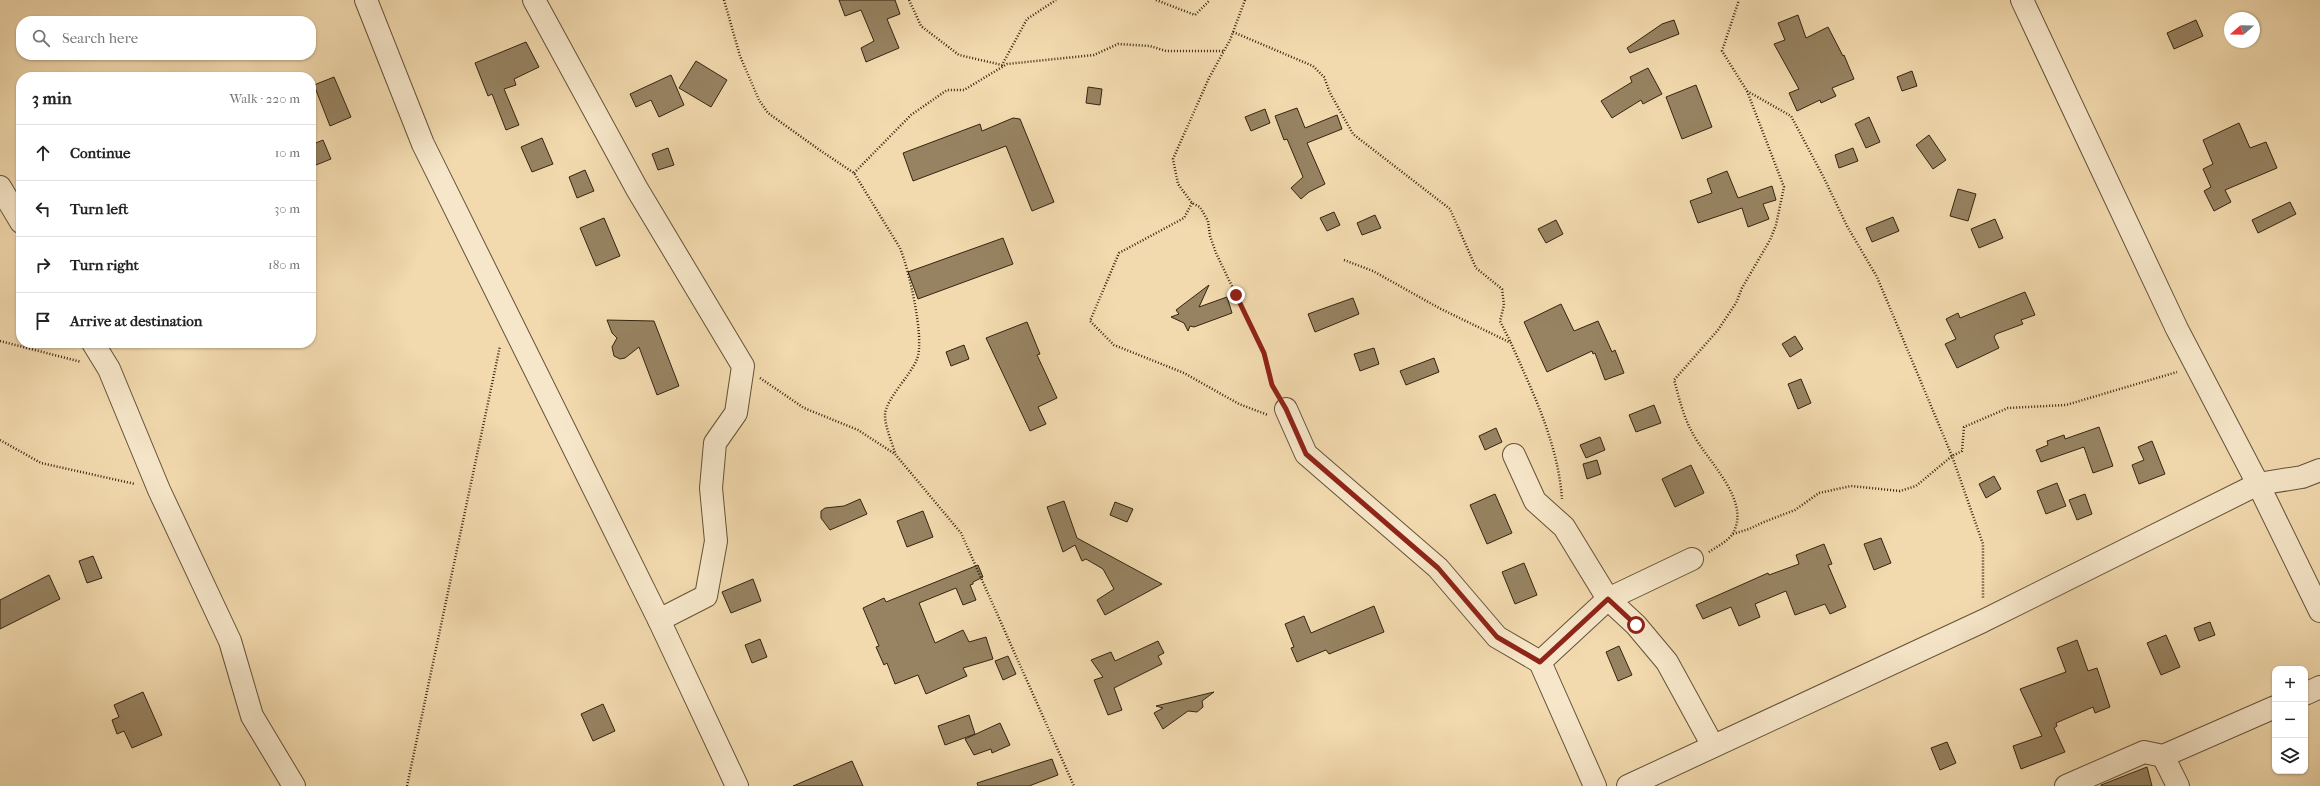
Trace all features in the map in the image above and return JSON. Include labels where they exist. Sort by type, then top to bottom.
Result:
[{"type":"street","points":[[366,0],[423,144],[659,620],[737,786]]},
{"type":"street","points":[[534,0],[637,189],[743,366],[736,413],[715,443],[711,488],[716,542],[706,596],[659,620]]},
{"type":"street","points":[[2022,0],[2170,314],[2258,484],[2320,611]]},
{"type":"street","points":[[0,187],[16,214]]},
{"type":"street","points":[[96,348],[109,369],[159,490],[230,642],[252,716],[294,786]]},
{"type":"street","points":[[1288,416],[1306,454],[1438,568],[1497,637],[1540,662],[1595,786]]},
{"type":"street","points":[[1514,455],[1535,501],[1564,527],[1608,599],[1636,625],[1667,662],[1713,746]]},
{"type":"street","points":[[1628,786],[1983,621],[2258,484],[2302,478],[2320,470]]},
{"type":"street","points":[[1540,662],[1608,599],[1692,559]]},
{"type":"street","points":[[2308,693],[2320,687]]},
{"type":"street","points":[[2066,786],[2144,752],[2163,756],[2272,708]]},
{"type":"street","points":[[2163,756],[2178,786]]},
{"type":"path","points":[[724,0],[740,56],[759,100],[768,113],[816,148],[854,173],[900,248],[919,330],[918,359],[901,387],[891,399],[885,414],[895,454]]},
{"type":"path","points":[[909,0],[921,26],[959,55],[1002,65],[1027,18],[1056,0]]},
{"type":"path","points":[[1156,0],[1195,15],[1210,0]]},
{"type":"path","points":[[1245,0],[1233,32],[1173,160],[1178,184],[1192,203],[1200,207],[1208,221],[1210,236],[1216,253],[1264,353],[1272,385],[1288,416]]},
{"type":"path","points":[[1733,534],[1737,518],[1734,502],[1721,474],[1692,434],[1674,380],[1697,356],[1728,317],[1770,240],[1776,225],[1784,187],[1747,91],[1722,51],[1739,0]]},
{"type":"path","points":[[1233,32],[1313,66],[1324,77],[1330,93],[1353,134],[1450,209],[1476,268],[1502,289],[1504,305],[1500,321],[1512,343],[1544,418],[1560,474],[1564,527]]},
{"type":"path","points":[[854,173],[911,115],[947,90],[964,90],[1007,64],[1094,55],[1118,44],[1150,46],[1166,51],[1223,51]]},
{"type":"path","points":[[1747,91],[1791,116],[1824,178],[1847,226],[1877,277],[1952,456],[1982,544],[1983,621]]},
{"type":"path","points":[[1192,203],[1184,218],[1119,252],[1090,321],[1114,345],[1184,373],[1239,404],[1288,416]]},
{"type":"path","points":[[1344,260],[1373,271],[1439,308],[1512,343]]},
{"type":"path","points":[[0,341],[16,345]]},
{"type":"path","points":[[406,786],[501,342]]},
{"type":"path","points":[[27,348],[109,369]]},
{"type":"path","points":[[1692,559],[1707,554],[1733,534],[1796,510],[1819,493],[1851,486],[1900,491],[1916,486],[1952,456],[1962,451],[1964,427],[2008,408],[2066,406],[2196,365]]},
{"type":"path","points":[[743,366],[804,408],[858,430],[895,454],[961,532],[1074,786]]},
{"type":"path","points":[[0,440],[41,463],[159,490]]},
{"type":"building","points":[[839,0],[895,0],[900,14],[887,19],[899,48],[866,62],[861,48],[874,41],[861,10],[845,16]]},
{"type":"building","points":[[1798,15],[1806,38],[1828,27],[1843,56],[1844,55],[1854,79],[1832,88],[1836,96],[1821,103],[1820,100],[1797,111],[1789,93],[1799,89],[1774,44],[1785,40],[1778,23]]},
{"type":"building","points":[[1674,20],[1679,34],[1630,53],[1627,48],[1662,24]]},
{"type":"building","points":[[2196,20],[2203,36],[2174,49],[2167,33]]},
{"type":"building","points":[[526,42],[539,67],[514,79],[516,85],[504,89],[519,125],[506,130],[492,94],[488,96],[475,63]]},
{"type":"building","points":[[696,61],[727,80],[711,107],[679,88]]},
{"type":"building","points":[[1648,68],[1662,94],[1643,104],[1641,100],[1612,118],[1601,101],[1632,82],[1630,77]]},
{"type":"building","points":[[1912,71],[1917,86],[1902,91],[1897,77]]},
{"type":"building","points":[[671,75],[684,105],[659,117],[651,100],[636,107],[630,94]]},
{"type":"building","points":[[334,77],[351,117],[330,126],[316,90],[316,84]]},
{"type":"building","points":[[1696,85],[1712,127],[1682,139],[1666,97]]},
{"type":"building","points":[[1088,87],[1102,89],[1100,105],[1086,103]]},
{"type":"building","points":[[1297,108],[1305,128],[1337,115],[1342,129],[1307,143],[1325,184],[1309,192],[1301,199],[1291,188],[1303,177],[1287,139],[1284,140],[1275,116]]},
{"type":"building","points":[[1265,109],[1270,123],[1251,131],[1245,117]]},
{"type":"building","points":[[1869,117],[1880,142],[1866,148],[1855,124]]},
{"type":"building","points":[[1013,118],[1020,119],[1054,202],[1032,211],[1006,146],[913,181],[903,153],[980,124],[982,131]]},
{"type":"building","points":[[2239,123],[2250,148],[2266,142],[2277,168],[2225,190],[2231,202],[2214,211],[2204,191],[2211,187],[2203,169],[2213,164],[2203,140]]},
{"type":"building","points":[[1929,135],[1946,160],[1933,169],[1916,145]]},
{"type":"building","points":[[542,138],[553,164],[532,172],[521,147]]},
{"type":"building","points":[[323,140],[331,159],[316,165],[316,143]]},
{"type":"building","points":[[668,148],[674,165],[658,170],[652,154]]},
{"type":"building","points":[[1853,148],[1858,161],[1839,168],[1835,155]]},
{"type":"building","points":[[585,170],[594,191],[577,198],[569,177]]},
{"type":"building","points":[[1727,171],[1738,198],[1772,186],[1776,200],[1763,204],[1769,219],[1748,227],[1742,208],[1698,223],[1690,201],[1712,193],[1707,179]]},
{"type":"building","points":[[1958,189],[1976,194],[1968,221],[1950,216]]},
{"type":"building","points":[[2290,202],[2296,214],[2258,233],[2252,220]]},
{"type":"building","points":[[1334,212],[1340,225],[1327,231],[1320,218]]},
{"type":"building","points":[[1375,215],[1381,228],[1362,235],[1357,223]]},
{"type":"building","points":[[1893,217],[1899,231],[1872,242],[1866,228]]},
{"type":"building","points":[[604,218],[620,256],[596,266],[580,228]]},
{"type":"building","points":[[1995,219],[2003,238],[1979,248],[1971,229]]},
{"type":"building","points":[[1556,220],[1563,234],[1546,243],[1538,229]]},
{"type":"building","points":[[1003,238],[1013,264],[918,299],[908,272]]},
{"type":"building","points":[[1209,285],[1199,307],[1227,297],[1232,313],[1194,327],[1190,326],[1188,331],[1184,323],[1171,317],[1179,314],[1176,310]]},
{"type":"building","points":[[2025,292],[2035,315],[2021,320],[2023,324],[1996,334],[1994,337],[1999,348],[1957,368],[1945,344],[1956,339],[1946,319],[1958,313],[1960,318]]},
{"type":"building","points":[[1353,298],[1359,314],[1315,332],[1308,314]]},
{"type":"building","points":[[1561,304],[1574,331],[1598,321],[1612,352],[1615,350],[1624,373],[1605,380],[1595,353],[1593,354],[1592,351],[1547,372],[1524,322]]},
{"type":"building","points":[[607,320],[654,321],[679,386],[657,395],[639,347],[625,358],[620,359],[614,356],[612,347],[617,338],[612,333]]},
{"type":"building","points":[[1027,322],[1040,354],[1037,355],[1057,398],[1038,407],[1046,424],[1030,431],[986,338]]},
{"type":"building","points":[[1795,336],[1803,349],[1790,357],[1782,344]]},
{"type":"building","points":[[964,345],[969,359],[951,366],[946,352]]},
{"type":"building","points":[[1374,348],[1379,364],[1360,371],[1354,354]]},
{"type":"building","points":[[1434,358],[1439,372],[1406,385],[1400,371]]},
{"type":"building","points":[[1801,379],[1811,403],[1798,409],[1788,384]]},
{"type":"building","points":[[1654,405],[1661,423],[1636,432],[1629,415]]},
{"type":"building","points":[[2099,427],[2113,466],[2093,473],[2084,447],[2041,462],[2036,450],[2048,445],[2047,441],[2064,435],[2065,439]]},
{"type":"building","points":[[1496,428],[1502,442],[1485,450],[1479,436]]},
{"type":"building","points":[[1600,437],[1605,450],[1586,458],[1580,445]]},
{"type":"building","points":[[2152,441],[2165,474],[2139,484],[2132,465],[2144,460],[2138,447]]},
{"type":"building","points":[[1597,460],[1601,474],[1587,479],[1583,464]]},
{"type":"building","points":[[1691,465],[1704,493],[1675,507],[1662,479]]},
{"type":"building","points":[[1994,476],[2001,489],[1986,498],[1979,484]]},
{"type":"building","points":[[2057,483],[2066,506],[2046,514],[2037,491]]},
{"type":"building","points":[[1495,494],[1512,533],[1487,544],[1470,505]]},
{"type":"building","points":[[2085,494],[2092,514],[2077,520],[2069,500]]},
{"type":"building","points":[[860,499],[867,514],[830,530],[821,518],[821,511],[825,508],[844,506]]},
{"type":"building","points":[[1064,501],[1077,538],[1162,584],[1105,615],[1097,600],[1114,589],[1103,569],[1086,559],[1082,561],[1075,545],[1063,552],[1047,507]]},
{"type":"building","points":[[1115,502],[1133,509],[1127,522],[1110,515]]},
{"type":"building","points":[[923,511],[933,537],[907,547],[897,521]]},
{"type":"building","points":[[1881,538],[1891,563],[1874,570],[1864,544]]},
{"type":"building","points":[[1824,544],[1832,564],[1828,565],[1846,607],[1830,614],[1825,604],[1795,615],[1786,591],[1755,604],[1760,617],[1739,626],[1731,607],[1703,619],[1696,605],[1768,573],[1769,575],[1799,564],[1796,555]]},
{"type":"building","points":[[93,556],[102,578],[87,583],[79,561]]},
{"type":"building","points":[[1524,563],[1537,595],[1515,604],[1502,572]]},
{"type":"building","points":[[978,565],[983,577],[970,585],[976,600],[963,605],[956,588],[919,603],[935,643],[963,630],[969,642],[986,637],[993,659],[963,668],[967,676],[926,694],[918,675],[895,684],[887,663],[884,665],[876,647],[879,646],[863,608],[884,598],[886,602]]},
{"type":"building","points":[[49,575],[60,599],[0,629],[0,600]]},
{"type":"building","points":[[753,579],[761,601],[731,613],[722,592]]},
{"type":"building","points":[[1374,606],[1384,632],[1329,654],[1326,650],[1297,662],[1291,648],[1294,647],[1285,624],[1304,616],[1311,633]]},
{"type":"building","points":[[2210,622],[2215,635],[2199,641],[2194,628]]},
{"type":"building","points":[[2166,635],[2180,667],[2161,675],[2147,643]]},
{"type":"building","points":[[760,639],[767,657],[752,663],[745,645]]},
{"type":"building","points":[[2077,640],[2088,671],[2097,668],[2110,707],[2095,713],[2093,707],[2056,723],[2057,726],[2054,728],[2065,752],[2021,769],[2013,746],[2042,736],[2020,689],[2066,672],[2057,648]]},
{"type":"building","points":[[1158,641],[1164,653],[1158,656],[1162,664],[1114,688],[1122,710],[1108,715],[1094,680],[1103,677],[1091,660],[1111,652],[1115,661]]},
{"type":"building","points":[[1619,646],[1632,675],[1618,681],[1606,652]]},
{"type":"building","points":[[1008,656],[1016,674],[1003,680],[995,661]]},
{"type":"building","points":[[143,692],[162,735],[132,748],[124,731],[117,734],[112,720],[119,717],[114,705]]},
{"type":"building","points":[[1214,692],[1202,701],[1203,707],[1197,712],[1188,711],[1163,729],[1154,713],[1163,708],[1156,706]]},
{"type":"building","points":[[603,704],[615,731],[593,741],[581,714]]},
{"type":"building","points":[[969,715],[975,734],[945,745],[938,726]]},
{"type":"building","points":[[1000,723],[1010,745],[992,753],[991,749],[974,755],[965,739]]},
{"type":"building","points":[[1947,742],[1956,763],[1940,770],[1931,748]]},
{"type":"building","points":[[1052,759],[1058,775],[1029,786],[978,786],[977,783]]},
{"type":"building","points":[[852,761],[863,786],[793,786]]},
{"type":"building","points":[[2147,767],[2152,786],[2101,786],[2101,785]]},
{"type":"route","points":[[1236,295],[1264,353],[1272,385],[1286,409],[1291,424],[1306,454],[1438,568],[1497,637],[1540,662],[1608,599],[1636,625]]}]
